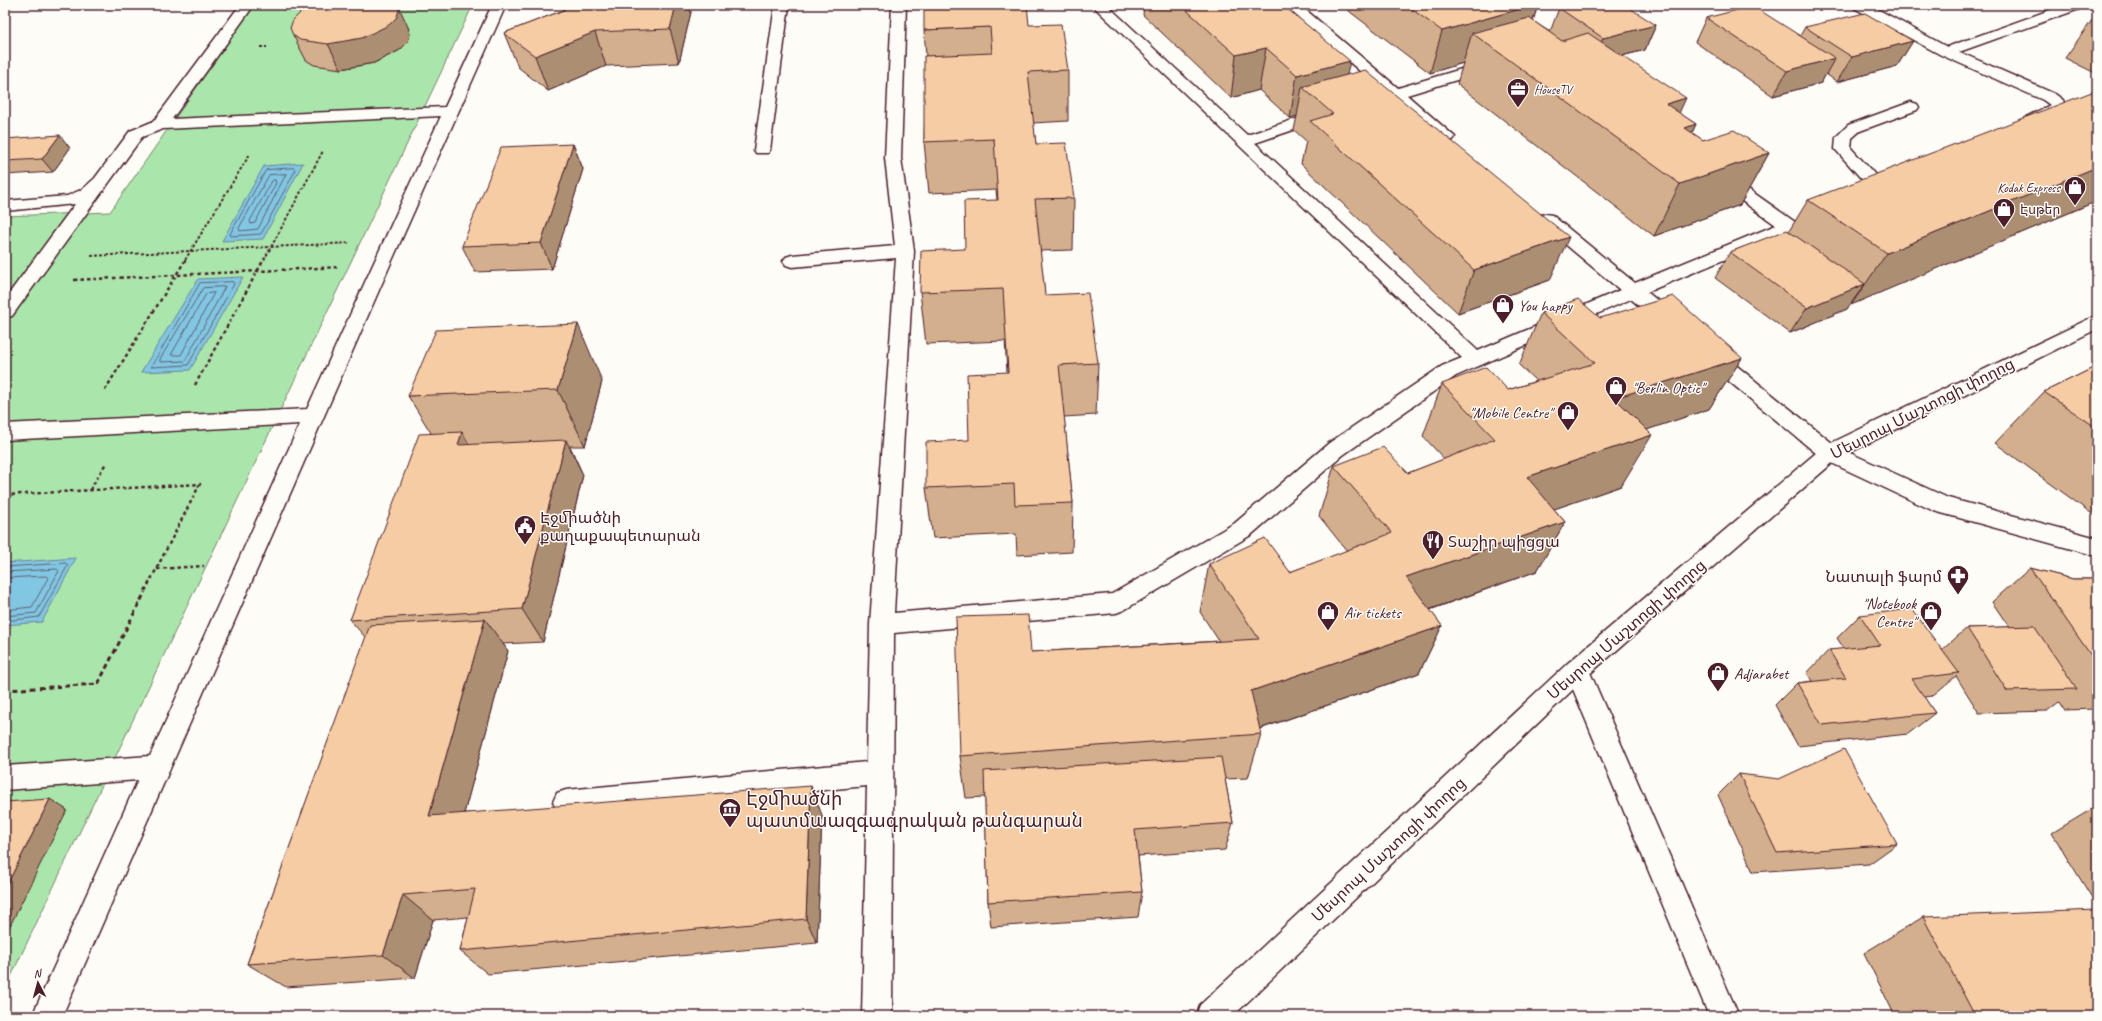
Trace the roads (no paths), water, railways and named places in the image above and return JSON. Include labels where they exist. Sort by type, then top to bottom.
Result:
[{"type":"street","points":[[160,124],[247,5]]},
{"type":"street","points":[[47,1016],[391,241],[498,5]]},
{"type":"street","points":[[762,150],[782,5]]},
{"type":"street","points":[[877,1016],[882,624],[905,251],[893,158],[899,5]]},
{"type":"street","points":[[1099,5],[1476,360]]},
{"type":"street","points":[[1290,5],[1461,148]]},
{"type":"street","points":[[1859,5],[1946,52],[2049,97],[2057,103],[2058,108],[2022,125]]},
{"type":"street","points":[[1946,52],[2077,5]]},
{"type":"street","points":[[1243,142],[1394,93],[1504,62]]},
{"type":"street","points":[[1879,188],[1843,150],[1844,137],[1854,128],[1911,107]]},
{"type":"street","points":[[5,312],[136,134],[160,124],[450,111]]},
{"type":"street","points":[[882,624],[1116,604],[1243,529],[1336,449],[1449,371],[1633,291],[1796,223],[1710,171]]},
{"type":"street","points":[[5,206],[67,201],[89,193],[101,182]]},
{"type":"street","points":[[1534,210],[1830,453],[1942,505],[2097,548]]},
{"type":"street","points":[[792,261],[905,251]]},
{"type":"street","name":"Մեսրոպ Մաշտոցի փողոց","points":[[1211,1016],[1577,670],[1830,453],[2097,321]]},
{"type":"street","points":[[5,432],[314,416]]},
{"type":"street","points":[[1577,670],[1724,1016]]},
{"type":"street","points":[[5,778],[158,767]]},
{"type":"street","points":[[566,802],[880,773]]},
{"type":"water","points":[[303,163],[263,239],[222,241],[264,166]]},
{"type":"water","points":[[243,277],[190,370],[141,372],[198,279]]},
{"type":"water","points":[[76,558],[42,622],[5,625],[5,563]]},
{"type":"place","name":"HouseTV","points":[[1518,108]]},
{"type":"place","name":"Kodak Express","points":[[2075,206]]},
{"type":"place","name":"Էսթեր","points":[[2004,228]]},
{"type":"place","name":"You happy","points":[[1503,324]]},
{"type":"place","name":"\"Berlin Optic\"","points":[[1616,406]]},
{"type":"place","name":"\"Mobile Centre\"","points":[[1568,432]]},
{"type":"place","name":"Էջմիածնի քաղաքապետարան","points":[[525,546]]},
{"type":"place","name":"Տաշիր պիցցա","points":[[1433,560]]},
{"type":"place","name":"Նատալի ֆարմ","points":[[1958,596]]},
{"type":"place","name":"Air tickets","points":[[1328,632]]},
{"type":"place","name":"\"Notebook Centre\"","points":[[1931,632]]},
{"type":"place","name":"Adjarabet","points":[[1718,692]]},
{"type":"place","name":"Էջմիածնի պատմաազգագրական թանգարան","points":[[730,828]]}]
